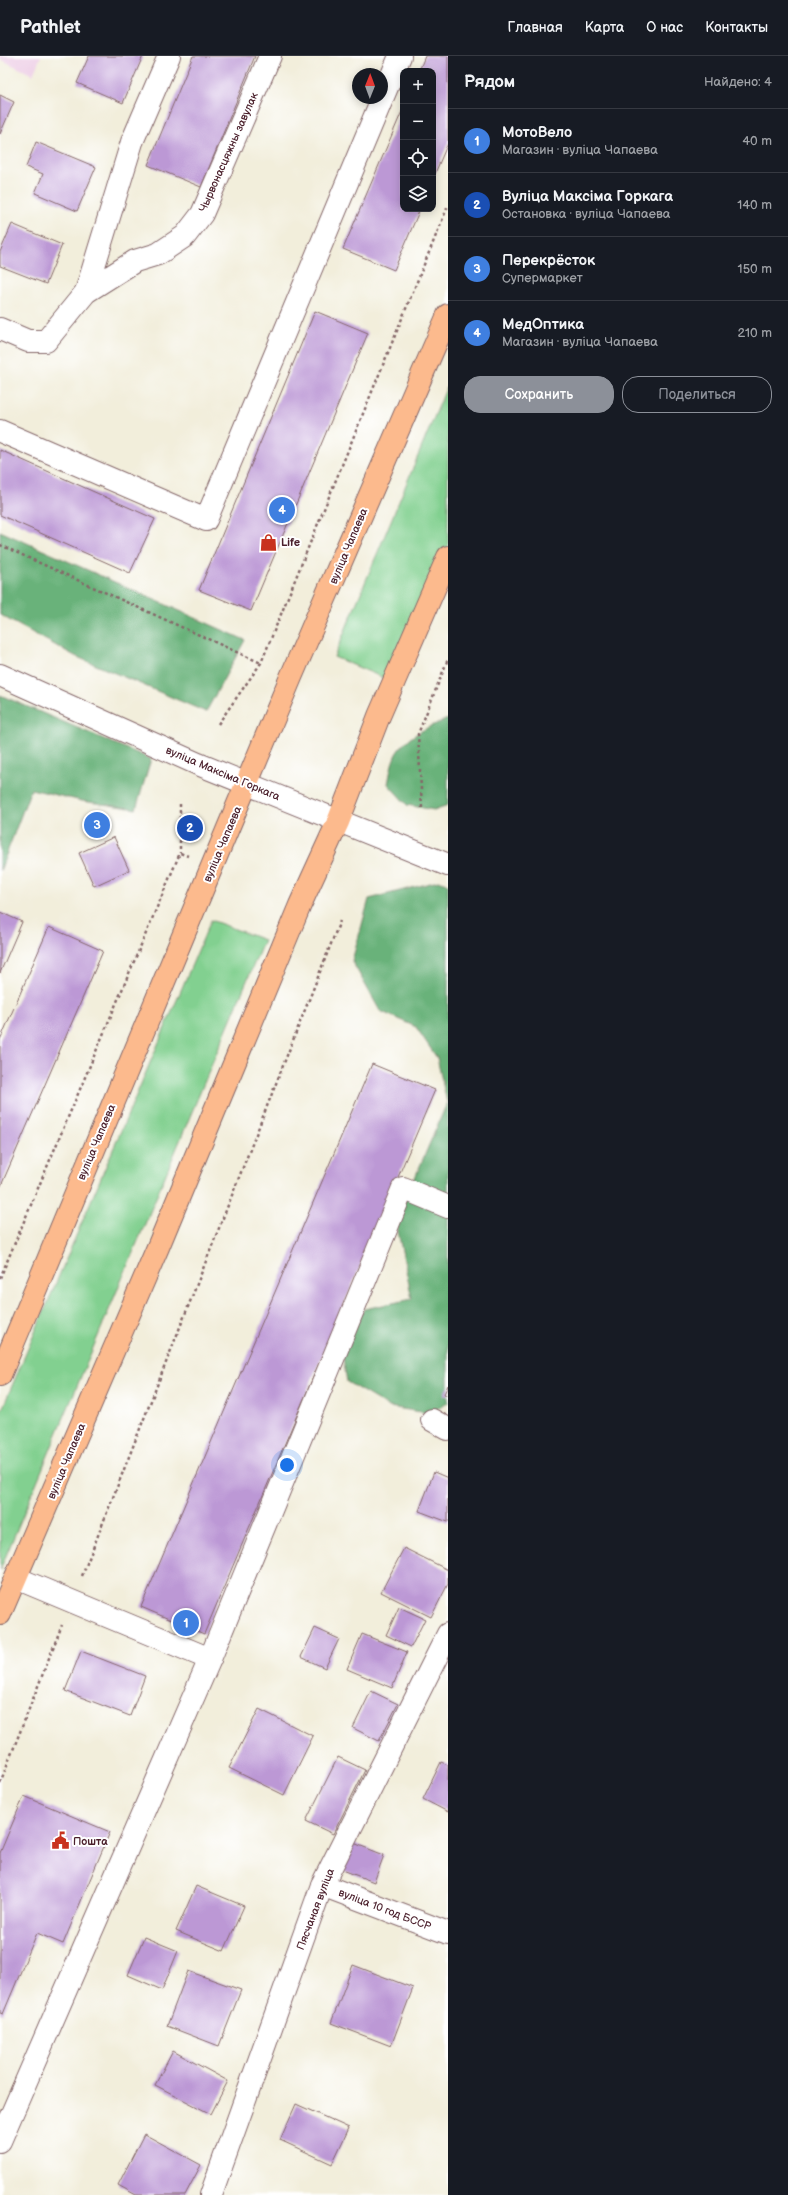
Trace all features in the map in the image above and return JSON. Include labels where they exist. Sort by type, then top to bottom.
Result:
[{"type":"main road","name":"вуліца Чапаева","points":[[0,1375],[67,1210],[291,677],[448,315]]},
{"type":"main road","name":"вуліца Чапаева","points":[[0,1614],[155,1254],[300,905],[338,822],[379,716],[448,557]]},
{"type":"street","points":[[86,292],[132,142],[169,56]]},
{"type":"street","name":"Чырвонасцяжны завулак","points":[[0,329],[28,341],[46,341],[86,292],[135,261],[158,254],[185,236],[202,214],[270,56]]},
{"type":"street","points":[[0,430],[206,520],[400,56]]},
{"type":"street","name":"вуліца Максіма Горкага","points":[[0,675],[198,764],[338,822],[448,865]]},
{"type":"street","points":[[0,2141],[210,1659],[403,1188],[448,1208]]},
{"type":"street","points":[[16,1578],[71,1603],[210,1659]]},
{"type":"street","name":"Пясчаная вуліца","points":[[216,2193],[322,1885],[448,1634]]},
{"type":"street","name":"вуліца 10 год БССР","points":[[322,1885],[448,1933]]},
{"type":"path","points":[[218,724],[261,663],[448,206]]},
{"type":"path","points":[[0,545],[261,663]]},
{"type":"path","points":[[422,808],[418,734],[448,659]]},
{"type":"path","points":[[0,1278],[180,852],[180,804]]},
{"type":"path","points":[[180,852],[190,858]]},
{"type":"path","points":[[0,1783],[340,921]]},
{"type":"shaded area","points":[[0,56],[41,56],[33,75],[0,59]]},
{"type":"green space","points":[[448,384],[448,545],[391,681],[334,657]]},
{"type":"green space","points":[[0,531],[245,640],[206,712],[75,656],[0,615]]},
{"type":"green space","points":[[0,695],[151,759],[136,809],[82,801],[31,789],[0,871]]},
{"type":"green space","points":[[448,719],[448,805],[434,810],[407,805],[388,784],[395,756],[405,743],[418,733]]},
{"type":"green space","points":[[438,881],[448,884],[448,1403],[428,1413],[389,1407],[347,1382],[341,1346],[364,1309],[412,1299],[396,1222],[447,1103],[437,1058],[416,1027],[380,1011],[352,961],[369,899]]},
{"type":"green space","points":[[211,920],[264,940],[0,1570],[0,1414]]},
{"type":"building","points":[[89,56],[143,56],[123,103],[77,83]]},
{"type":"building","points":[[193,56],[255,56],[201,187],[148,165]]},
{"type":"building","points":[[425,56],[448,56],[448,143],[436,171],[436,68],[420,68]]},
{"type":"building","points":[[0,95],[14,102],[0,134]]},
{"type":"building","points":[[400,116],[400,212],[419,212],[394,270],[343,249]]},
{"type":"building","points":[[36,142],[96,167],[77,211],[35,193],[43,174],[26,167]]},
{"type":"building","points":[[12,224],[62,245],[46,284],[0,266],[0,252]]},
{"type":"building","points":[[315,311],[368,333],[251,611],[199,590]]},
{"type":"building","points":[[0,450],[155,519],[130,573],[0,515]]},
{"type":"building","points":[[114,837],[129,870],[94,886],[79,853]]},
{"type":"building","points":[[0,912],[22,922],[0,973]]},
{"type":"building","points":[[49,927],[103,951],[0,1188],[0,1040]]},
{"type":"building","points":[[372,1064],[435,1090],[204,1634],[141,1607]]},
{"type":"building","points":[[448,1385],[448,1396],[444,1394]]},
{"type":"building","points":[[434,1472],[448,1478],[448,1522],[419,1511]]},
{"type":"building","points":[[404,1548],[448,1570],[448,1584],[431,1617],[381,1592]]},
{"type":"building","points":[[399,1607],[425,1619],[411,1647],[386,1635]]},
{"type":"building","points":[[315,1628],[339,1639],[325,1668],[301,1657]]},
{"type":"building","points":[[362,1634],[407,1652],[392,1688],[347,1669]]},
{"type":"building","points":[[81,1651],[145,1676],[130,1716],[65,1691]]},
{"type":"building","points":[[371,1691],[398,1704],[379,1741],[353,1728]]},
{"type":"building","points":[[259,1709],[313,1736],[284,1795],[229,1768]]},
{"type":"building","points":[[338,1757],[365,1770],[333,1834],[306,1821]]},
{"type":"building","points":[[441,1762],[448,1765],[448,1812],[423,1799]]},
{"type":"building","points":[[24,1796],[110,1832],[63,1944],[37,1933],[3,2014],[0,2013],[0,1853]]},
{"type":"building","points":[[351,1842],[384,1855],[374,1882],[340,1869]]},
{"type":"building","points":[[196,1886],[244,1906],[224,1951],[176,1931]]},
{"type":"building","points":[[144,1937],[178,1951],[162,1990],[128,1975]]},
{"type":"building","points":[[353,1965],[413,1988],[391,2046],[331,2023]]},
{"type":"building","points":[[188,1971],[241,1990],[219,2046],[167,2026]]},
{"type":"building","points":[[173,2051],[228,2081],[211,2114],[155,2085]]},
{"type":"building","points":[[296,2104],[349,2128],[332,2164],[280,2140]]},
{"type":"building","points":[[144,2134],[201,2165],[185,2195],[136,2195],[118,2185]]},
{"type":"place","name":"МедОптика","points":[[282,510]]},
{"type":"place","name":"Life","points":[[268,542]]},
{"type":"place","name":"Перекрёсток","points":[[97,825]]},
{"type":"place","name":"Вуліца Максіма Горкага","points":[[190,828]]},
{"type":"place","name":"МотоВело","points":[[186,1623]]},
{"type":"place","name":"Пошта","points":[[60,1841]]}]
